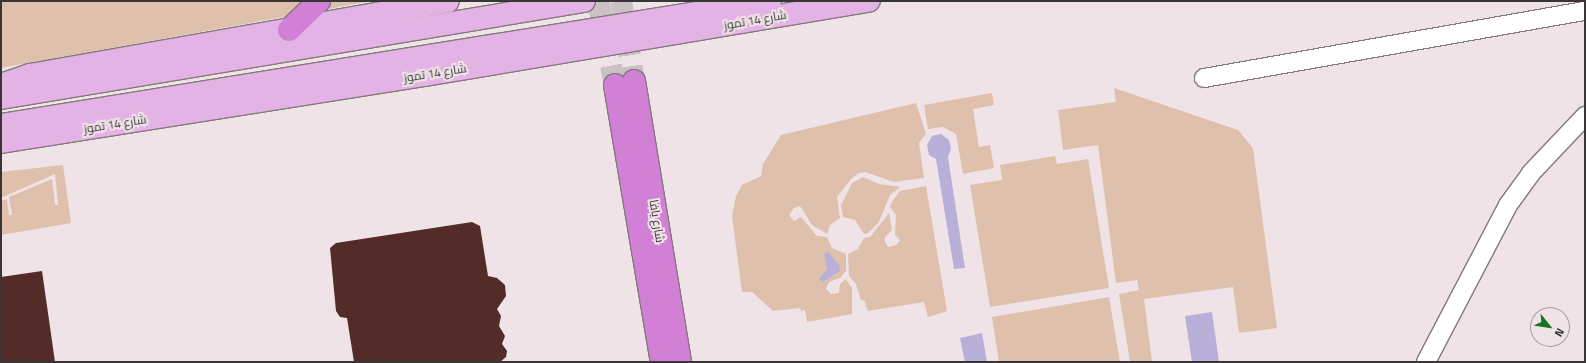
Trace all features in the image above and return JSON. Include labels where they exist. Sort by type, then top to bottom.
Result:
[{"type":"highway","points":[[290,30],[319,1]]},
{"type":"highway","name":"شارع يافا","points":[[662,362],[624,83],[680,362]]},
{"type":"main road","points":[[1,85],[30,75],[448,1]]},
{"type":"main road","points":[[1,98],[584,1]]},
{"type":"main road","points":[[1,114],[689,1]]},
{"type":"main road","points":[[1,126],[770,1]]},
{"type":"main road","name":"شارع 14 تموز","points":[[1,142],[417,76],[869,1]]},
{"type":"street","points":[[1204,78],[1585,11]]},
{"type":"street","points":[[1426,362],[1508,205],[1531,173],[1585,116]]},
{"type":"shaded area","points":[[1,1],[372,1],[1,68]]},
{"type":"shaded area","points":[[1114,88],[1238,130],[1253,148],[1277,328],[1239,333],[1233,287],[1144,299],[1152,362],[1130,362],[1119,294],[1139,290],[1137,280],[1116,283],[1098,145],[1063,150],[1058,110],[1116,102]]},
{"type":"shaded area","points":[[992,93],[994,105],[973,109],[979,147],[990,145],[994,168],[963,174],[956,134],[943,127],[928,129],[924,105]]},
{"type":"shaded area","points":[[916,103],[926,134],[919,143],[924,178],[894,182],[865,172],[859,173],[852,178],[837,197],[840,218],[830,225],[827,234],[812,225],[800,206],[794,208],[789,215],[794,221],[801,217],[817,236],[827,237],[832,248],[846,254],[846,271],[840,278],[829,282],[826,289],[831,294],[839,293],[840,284],[846,279],[852,288],[852,314],[807,322],[805,310],[801,311],[800,308],[773,311],[752,292],[742,292],[732,216],[736,196],[742,185],[761,176],[763,164],[781,135]]},
{"type":"shaded area","points":[[941,134],[949,140],[951,149],[948,157],[965,268],[954,269],[936,159],[929,155],[927,145],[932,136]]},
{"type":"shaded area","points":[[1055,156],[1057,164],[1088,159],[1109,288],[990,307],[970,185],[1002,180],[1000,165]]},
{"type":"shaded area","points":[[63,165],[71,223],[1,235],[1,201],[7,199],[9,215],[12,215],[9,197],[52,179],[55,205],[58,205],[55,174],[1,198],[1,172]]},
{"type":"shaded area","points":[[863,177],[879,184],[900,187],[890,195],[879,222],[868,233],[864,234],[855,220],[843,217],[841,205],[852,183]]},
{"type":"shaded area","points":[[926,186],[947,311],[928,317],[924,302],[868,311],[864,300],[861,300],[856,284],[849,276],[848,254],[858,249],[864,238],[870,237],[889,213],[892,230],[885,237],[885,242],[888,247],[896,245],[900,240],[895,235],[896,215],[890,207],[893,200],[900,191]]},
{"type":"shaded area","points":[[828,252],[839,265],[840,271],[823,282],[819,279],[827,269],[824,254]]},
{"type":"shaded area","points":[[1109,297],[1120,362],[999,362],[992,317]]},
{"type":"shaded area","points":[[1212,312],[1219,362],[1192,362],[1185,316]]},
{"type":"shaded area","points":[[982,333],[987,362],[965,362],[960,338]]},
{"type":"building","points":[[472,222],[480,226],[488,276],[497,278],[505,285],[506,296],[497,309],[501,316],[499,326],[505,336],[502,344],[507,351],[506,357],[500,362],[354,362],[347,318],[340,317],[336,311],[330,248],[336,243]]},
{"type":"building","points":[[42,271],[55,362],[1,362],[1,277]]},
{"type":"tunnel","points":[[598,1],[615,85]]},
{"type":"tunnel","points":[[621,1],[634,81]]}]
